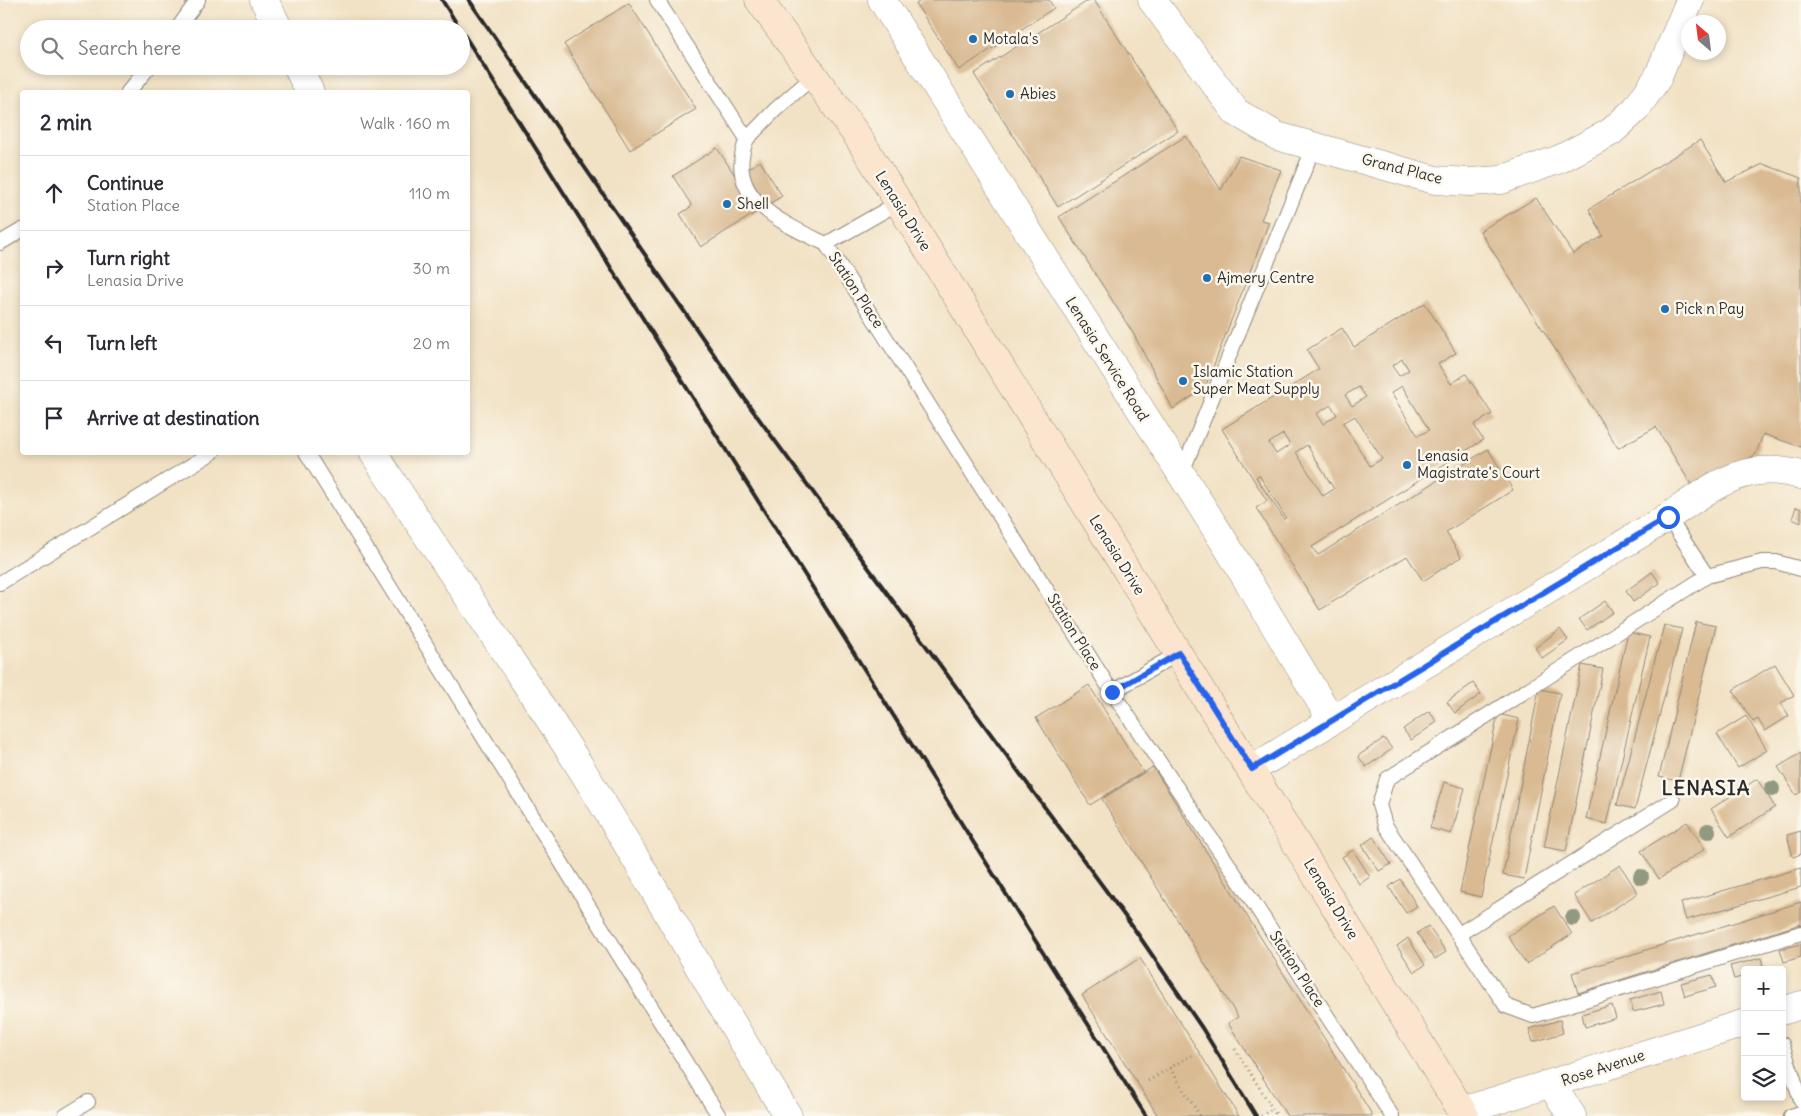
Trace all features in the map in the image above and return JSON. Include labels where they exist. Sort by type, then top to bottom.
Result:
[{"type":"main road","name":"Lenasia Drive","points":[[759,0],[858,138],[1252,769],[1463,1113]]},
{"type":"street","points":[[264,0],[274,20]]},
{"type":"street","name":"Lenasia Service Road","points":[[882,0],[1181,475],[1331,719]]},
{"type":"street","name":"Grand Place","points":[[1152,0],[1236,112],[1278,136],[1435,180],[1470,182],[1501,180],[1560,159],[1612,132],[1636,109],[1658,77],[1690,0]]},
{"type":"street","points":[[302,75],[309,90]]},
{"type":"street","points":[[375,455],[579,765],[645,874],[728,1019],[788,1116]]},
{"type":"street","points":[[1252,769],[1331,719],[1668,517],[1715,486],[1748,471],[1781,469],[1801,475]]},
{"type":"street","points":[[1786,1010],[1801,1005]]},
{"type":"street","name":"Rose Avenue","points":[[1463,1113],[1741,1024]]},
{"type":"street","points":[[1551,1084],[1572,1116]]},
{"type":"lane","points":[[184,20],[198,0]]},
{"type":"lane","points":[[657,0],[747,139]]},
{"type":"lane","points":[[130,90],[142,75]]},
{"type":"lane","points":[[814,76],[775,110],[747,139],[742,152],[743,174],[746,185],[759,206],[771,215],[826,244],[898,203]]},
{"type":"lane","points":[[1181,475],[1314,146]]},
{"type":"lane","points":[[0,243],[20,231]]},
{"type":"lane","name":"Station Place","points":[[826,244],[1112,692],[1229,865],[1392,1116]]},
{"type":"lane","points":[[0,583],[208,455]]},
{"type":"lane","points":[[308,455],[719,1116]]},
{"type":"lane","points":[[1668,517],[1707,576]]},
{"type":"lane","points":[[1801,569],[1776,562],[1762,562],[1707,576],[1387,779],[1379,805],[1384,825],[1506,1006],[1533,1016],[1801,933]]},
{"type":"lane","points":[[1112,692],[1179,653]]},
{"type":"lane","points":[[1459,934],[1673,800]]},
{"type":"lane","points":[[1786,1056],[1801,1100]]},
{"type":"lane","points":[[64,1116],[88,1102]]},
{"type":"lane","points":[[1791,1116],[1801,1113]]},
{"type":"path","points":[[1235,1049],[1277,1116]]},
{"type":"path","points":[[1148,1081],[1195,1053]]},
{"type":"path","points":[[1170,1068],[1200,1116]]},
{"type":"path","points":[[1261,1116],[1272,1109]]},
{"type":"building","name":"Motala's","points":[[922,0],[1049,0],[1054,8],[959,70],[916,4]]},
{"type":"building","points":[[1089,0],[1094,0],[1178,131],[1058,207],[974,74]]},
{"type":"building","points":[[629,3],[696,109],[630,150],[564,44]]},
{"type":"building","points":[[1186,136],[1221,190],[1239,156],[1281,170],[1261,220],[1269,222],[1205,388],[1173,409],[1133,333],[1059,217]]},
{"type":"building","points":[[1700,140],[1726,182],[1763,164],[1801,178],[1801,447],[1763,434],[1756,454],[1695,491],[1656,427],[1618,448],[1480,231],[1536,198],[1573,254],[1603,236],[1589,209]]},
{"type":"building","points":[[717,148],[736,177],[760,161],[782,196],[701,247],[680,214],[692,206],[673,176]]},
{"type":"building","name":"Lenasia Magistrate's Court","points":[[1425,303],[1456,353],[1438,364],[1451,384],[1466,374],[1492,414],[1474,425],[1483,440],[1312,547],[1318,555],[1488,449],[1513,490],[1446,532],[1461,557],[1423,581],[1407,556],[1320,610],[1256,508],[1267,501],[1222,429],[1319,369],[1307,350],[1342,328],[1354,347]],"holes":[[[1402,359],[1409,370],[1399,376],[1392,366]],[[1402,386],[1429,430],[1418,436],[1391,393]],[[1359,387],[1366,397],[1352,406],[1345,395]],[[1331,405],[1337,415],[1323,424],[1316,414]],[[1355,416],[1382,459],[1370,466],[1343,423]],[[1283,434],[1290,445],[1276,454],[1269,443]],[[1307,445],[1334,489],[1323,496],[1296,452]],[[1259,475],[1286,518],[1284,519],[1256,477]]]},
{"type":"building","points":[[1796,507],[1801,509],[1801,523],[1792,519]]},
{"type":"building","points":[[1652,572],[1660,583],[1633,602],[1626,591]]},
{"type":"building","points":[[1605,601],[1613,612],[1587,630],[1579,619]]},
{"type":"building","points":[[1696,622],[1716,626],[1678,781],[1659,777]]},
{"type":"building","points":[[1664,625],[1682,629],[1635,809],[1617,805]]},
{"type":"building","points":[[1560,629],[1568,640],[1542,658],[1535,648]]},
{"type":"building","points":[[1628,632],[1650,637],[1607,824],[1586,819]]},
{"type":"building","points":[[1775,664],[1794,695],[1781,703],[1789,716],[1765,731],[1758,719],[1753,722],[1733,690]]},
{"type":"building","points":[[1582,665],[1603,669],[1566,851],[1544,847]]},
{"type":"building","points":[[1473,683],[1481,694],[1455,713],[1447,702]]},
{"type":"building","points":[[1089,685],[1143,772],[1090,805],[1036,718]]},
{"type":"building","points":[[1539,689],[1560,693],[1524,879],[1503,875]]},
{"type":"building","points":[[1429,711],[1437,722],[1411,740],[1403,729]]},
{"type":"building","points":[[1498,714],[1519,719],[1481,897],[1460,892]]},
{"type":"building","points":[[1746,716],[1767,750],[1738,768],[1717,734]]},
{"type":"building","points":[[1384,738],[1392,749],[1366,767],[1358,756]]},
{"type":"building","points":[[1801,753],[1801,792],[1796,795],[1778,767]]},
{"type":"building","points":[[1153,767],[1373,1116],[1287,1116],[1228,1023],[1238,1017],[1102,799]]},
{"type":"building","points":[[1757,779],[1775,807],[1729,837],[1711,809]]},
{"type":"building","points":[[1444,782],[1465,788],[1451,834],[1430,828]]},
{"type":"building","points":[[1687,822],[1705,849],[1659,879],[1641,851]]},
{"type":"building","points":[[1801,831],[1801,854],[1793,857],[1787,835]]},
{"type":"building","points":[[1373,837],[1391,864],[1379,871],[1362,845]]},
{"type":"building","points":[[1353,850],[1370,877],[1359,884],[1342,857]]},
{"type":"building","points":[[1620,865],[1638,893],[1592,923],[1574,895]]},
{"type":"building","points":[[1801,868],[1801,887],[1686,920],[1681,903]]},
{"type":"building","points":[[1400,879],[1417,906],[1406,913],[1389,887]]},
{"type":"building","points":[[1801,902],[1801,924],[1578,993],[1572,973]]},
{"type":"building","points":[[1554,906],[1572,934],[1526,964],[1508,936]]},
{"type":"building","points":[[1428,926],[1446,952],[1435,959],[1417,933]]},
{"type":"building","points":[[1408,938],[1425,965],[1414,972],[1397,946]]},
{"type":"building","points":[[1801,944],[1801,957],[1784,962],[1780,949]]},
{"type":"building","points":[[1140,958],[1239,1116],[1158,1116],[1082,995]]},
{"type":"building","points":[[1761,958],[1763,966],[1741,966],[1741,977],[1734,979],[1730,966]]},
{"type":"building","points":[[1712,975],[1716,987],[1685,996],[1681,983]]},
{"type":"building","points":[[1661,991],[1664,1004],[1633,1012],[1630,1000]]},
{"type":"building","points":[[1612,1005],[1616,1018],[1585,1027],[1582,1014]]},
{"type":"building","points":[[1560,1020],[1563,1033],[1533,1042],[1529,1029]]},
{"type":"railway","points":[[442,0],[454,20]]},
{"type":"railway","points":[[469,0],[751,408],[1135,930],[1202,1028],[1256,1116]]},
{"type":"railway","points":[[470,44],[1146,1116]]},
{"type":"place","name":"Motala's","points":[[973,39]]},
{"type":"place","name":"Abies","points":[[1010,94]]},
{"type":"place","name":"Shell","points":[[727,204]]},
{"type":"place","name":"Ajmery Centre","points":[[1207,278]]},
{"type":"place","name":"Pick n Pay","points":[[1665,309]]},
{"type":"place","name":"Islamic Station Super Meat Supply","points":[[1183,381]]},
{"type":"place","name":"Lenasia Magistrate's Court","points":[[1407,465]]},
{"type":"district","name":"LENASIA","points":[[1706,788]]},
{"type":"route","points":[[1112,692],[1179,653],[1252,769],[1331,719],[1668,517]]}]
